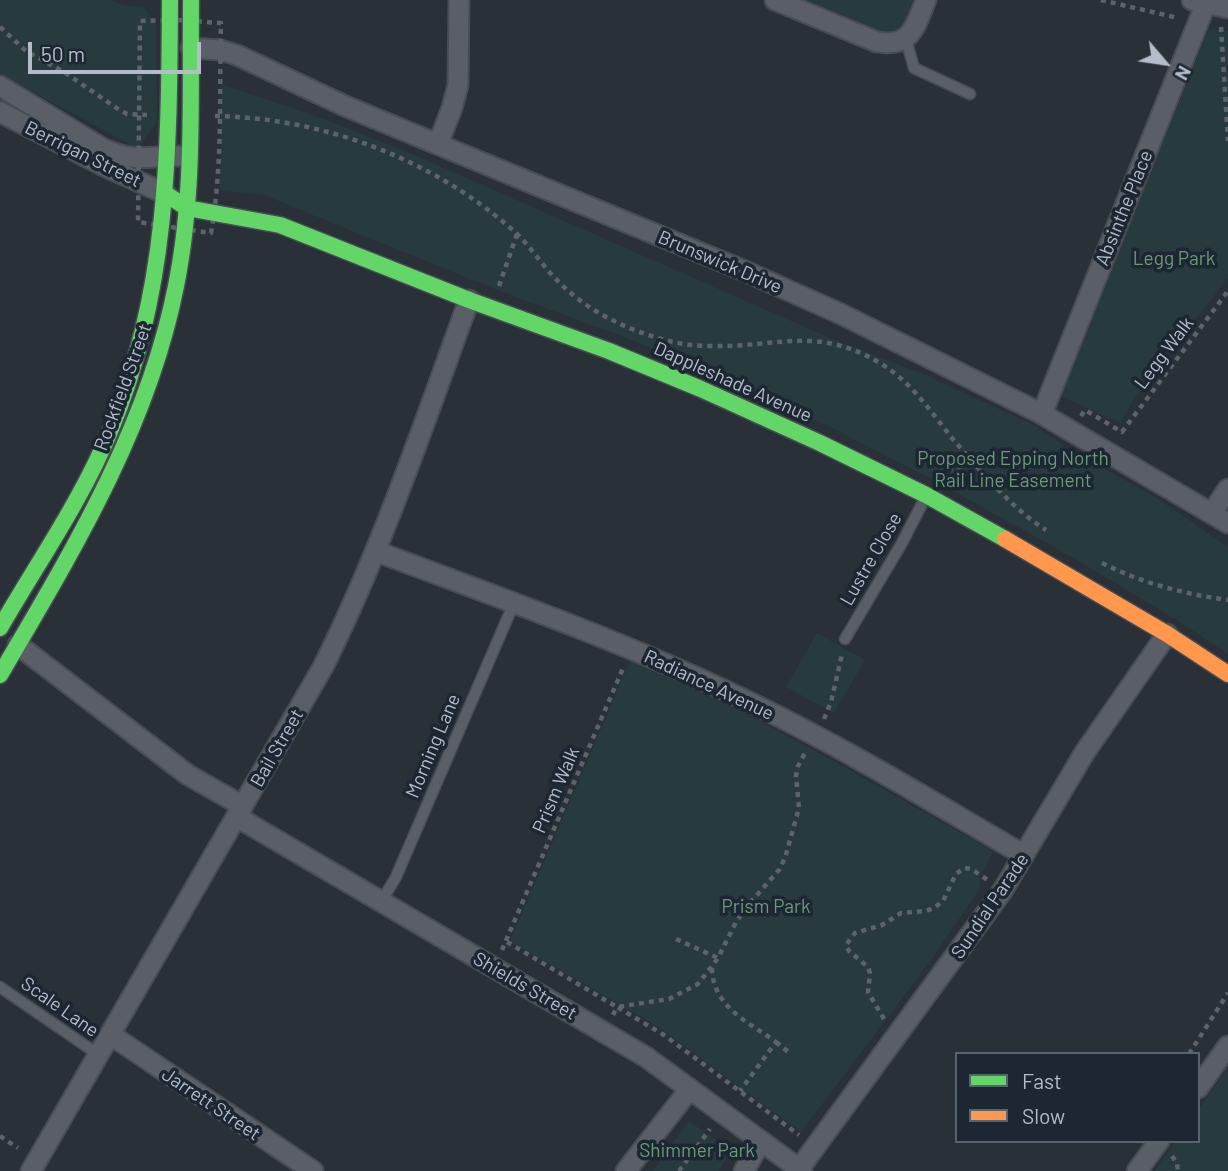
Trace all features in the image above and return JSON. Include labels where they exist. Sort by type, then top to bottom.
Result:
[{"type":"street","name":"Rockfield Street","points":[[1,625],[83,488],[112,426],[147,324],[158,267],[166,194],[170,0]]},
{"type":"street","name":"Rockfield Street","points":[[0,675],[9,649],[89,523],[139,413],[157,364],[176,284],[187,208],[191,0]]},
{"type":"street","points":[[438,144],[458,85],[459,0]]},
{"type":"street","points":[[775,0],[877,41],[892,44],[906,39],[926,0]]},
{"type":"street","points":[[1199,2],[1228,8]]},
{"type":"street","name":"Absinthe Place","points":[[1042,414],[1199,2]]},
{"type":"street","points":[[169,48],[191,48]]},
{"type":"street","name":"Brunswick Drive","points":[[191,48],[220,50],[237,55],[345,106],[747,272],[927,355],[1073,430],[1220,518]]},
{"type":"street","name":"Berrigan Street","points":[[0,86],[119,156],[139,159],[189,156]]},
{"type":"street","name":"Berrigan Street","points":[[0,112],[104,166],[166,194]]},
{"type":"street","points":[[166,194],[187,208]]},
{"type":"street","name":"Dappleshade Avenue","points":[[187,208],[280,225],[690,384],[926,495],[1061,569],[1228,674]]},
{"type":"street","name":"Bail Street","points":[[31,1171],[323,667],[353,607],[469,300]]},
{"type":"street","points":[[1220,518],[1228,489]]},
{"type":"street","name":"Radiance Avenue","points":[[375,551],[630,648],[732,693],[814,735],[1024,855]]},
{"type":"street","points":[[1,625],[9,649]]},
{"type":"street","name":"Sundial Parade","points":[[800,1170],[1003,890],[1091,742],[1167,634]]},
{"type":"street","name":"Shields Street","points":[[9,649],[79,694],[240,812],[381,902],[646,1057],[800,1170]]},
{"type":"street","name":"Jarrett Street","points":[[111,1035],[313,1171]]},
{"type":"street","points":[[1200,1085],[1228,1045]]},
{"type":"street","points":[[626,1171],[689,1090]]},
{"type":"street","points":[[744,1171],[761,1141]]},
{"type":"street","points":[[1137,1171],[1158,1143]]},
{"type":"lane","points":[[906,39],[914,68],[970,94]]},
{"type":"lane","name":"Lustre Close","points":[[845,639],[902,543],[926,495]]},
{"type":"lane","name":"Morning Lane","points":[[381,902],[396,877],[514,603]]},
{"type":"lane","name":"Scale Lane","points":[[0,987],[99,1055]]},
{"type":"path","points":[[0,27],[26,51],[64,72],[118,109],[140,116],[168,114]]},
{"type":"path","points":[[189,116],[258,118],[325,130],[363,142],[435,176],[466,195],[517,234],[569,292],[595,311],[629,328],[661,339],[708,346],[809,339],[857,351],[903,379],[1021,512],[1056,536]]},
{"type":"path","points":[[498,290],[517,234]]},
{"type":"path","name":"Legg Walk","points":[[1122,432],[1228,290]]},
{"type":"path","points":[[926,495],[942,471],[1002,458],[1025,465],[1060,457],[1073,430]]},
{"type":"path","points":[[1097,560],[1122,573],[1181,593],[1228,600]]},
{"type":"path","points":[[617,1007],[669,999],[698,984],[718,958],[736,922],[779,870],[799,808],[796,776],[798,766],[831,702],[845,639]]},
{"type":"path","name":"Prism Walk","points":[[617,1007],[507,942],[630,648]]},
{"type":"path","points":[[896,1037],[868,992],[868,967],[849,951],[846,945],[850,938],[855,933],[882,925],[901,913],[934,908],[943,901],[956,874],[964,868],[971,869],[1003,890]]},
{"type":"path","points":[[676,939],[718,958]]},
{"type":"path","points":[[712,967],[714,986],[723,1003],[791,1054]]},
{"type":"path","points":[[1190,1052],[1228,993]]},
{"type":"path","points":[[604,1032],[617,1007]]},
{"type":"path","points":[[617,1007],[664,1035],[815,1147]]},
{"type":"path","points":[[740,1091],[776,1042]]},
{"type":"path","points":[[679,1171],[723,1113]]},
{"type":"path","points":[[0,1136],[18,1148]]},
{"type":"green space","points":[[0,0],[112,0],[124,6],[143,6],[156,25],[157,121],[138,149],[0,74]]},
{"type":"green space","points":[[799,0],[915,0],[901,30],[880,33]]},
{"type":"green space","name":"Legg Park","points":[[1209,29],[1228,31],[1228,278],[1131,403],[1121,423],[1060,396]]},
{"type":"green space","name":"Proposed Epping North Rail Line Easement","points":[[221,84],[329,121],[410,153],[830,338],[926,375],[1036,426],[1065,447],[1157,498],[1228,547],[1228,654],[1072,557],[937,482],[828,426],[711,372],[497,290],[264,195],[220,190]]},
{"type":"green space","points":[[817,633],[865,660],[834,713],[786,687]]},
{"type":"green space","name":"Prism Park","points":[[630,661],[735,708],[993,851],[979,880],[980,888],[931,960],[801,1132],[660,1028],[510,941]]},
{"type":"green space","points":[[1228,1067],[1228,1171],[1154,1171],[1175,1143],[1200,1143],[1200,1107]]},
{"type":"green space","name":"Shimmer Park","points":[[689,1121],[731,1150],[719,1171],[653,1171]]},
{"type":"traffic: fast","points":[[0,628],[87,481],[111,429],[145,324],[162,218],[169,110],[170,0]]},
{"type":"traffic: fast","points":[[0,675],[104,488],[147,389],[163,338],[182,251],[189,179],[191,0]]},
{"type":"traffic: fast","points":[[166,194],[187,208],[280,225],[469,300],[609,351],[820,443],[926,495],[1005,539]]},
{"type":"traffic: slow","points":[[1005,539],[1167,634],[1228,674]]}]
